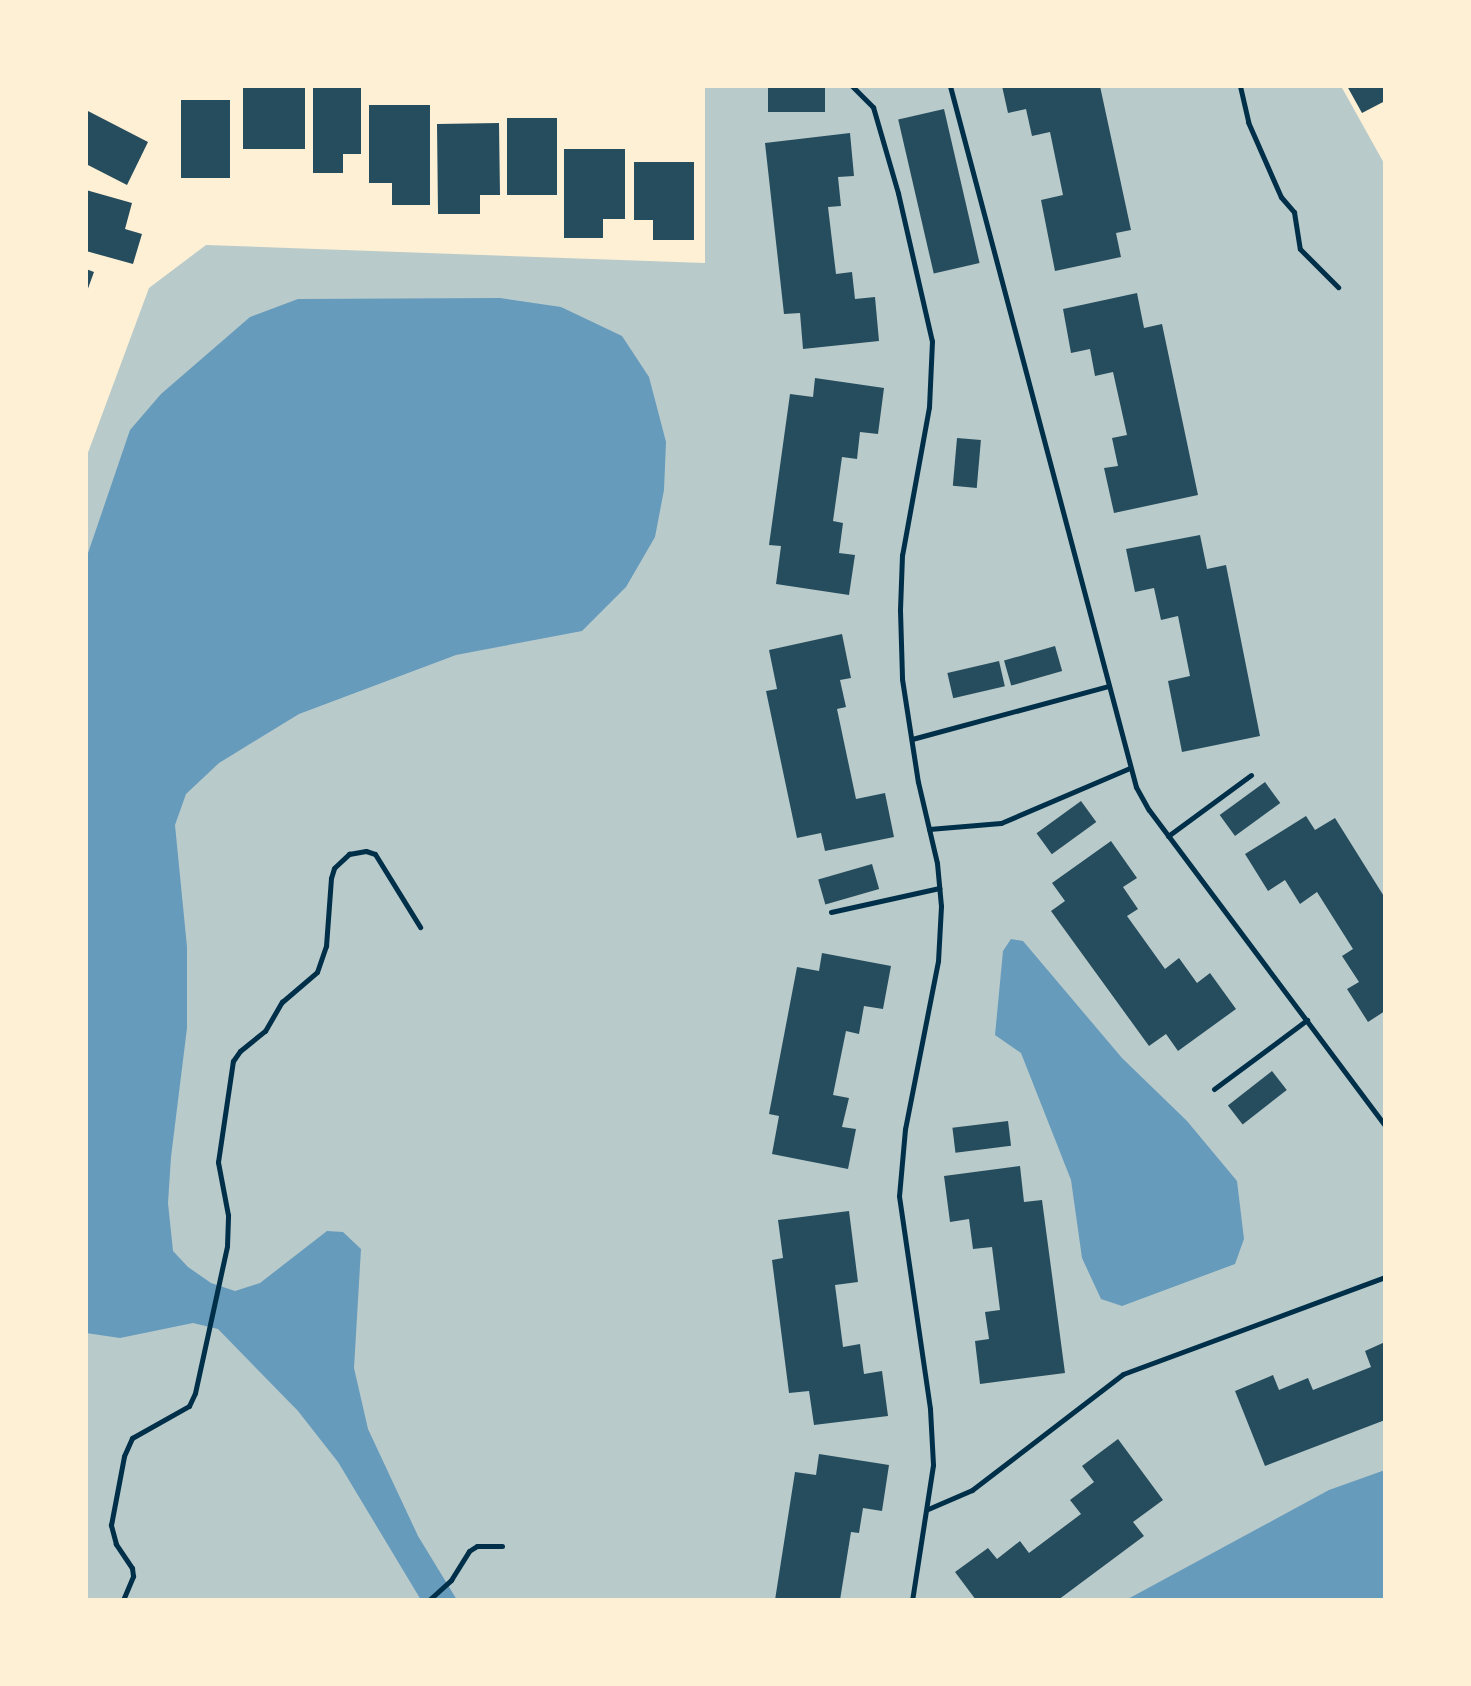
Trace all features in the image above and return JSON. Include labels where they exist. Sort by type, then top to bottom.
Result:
[{"type":"lane","points":[[852,86],[873,107],[898,193],[932,341],[929,407],[902,555],[902,679],[939,888],[938,961],[905,1129],[899,1196],[930,1409],[933,1465],[912,1600]]},
{"type":"lane","points":[[950,86],[1136,787],[1168,836],[1385,1125]]},
{"type":"lane","points":[[1240,86],[1248,122],[1281,197],[1294,212],[1300,249],[1338,287]]},
{"type":"lane","points":[[912,739],[1109,687]]},
{"type":"lane","points":[[929,829],[1001,823],[1130,768]]},
{"type":"lane","points":[[1168,836],[1251,775]]},
{"type":"lane","points":[[123,1600],[133,1576],[132,1568],[116,1544],[111,1525],[127,1446],[144,1430],[189,1406],[195,1393],[229,1227],[218,1162],[219,1138],[233,1061],[240,1051],[265,1031],[282,1002],[317,972],[326,946],[329,891],[334,868],[349,854],[375,854],[420,927]]},
{"type":"lane","points":[[831,912],[939,888]]},
{"type":"lane","points":[[1214,1089],[1307,1020]]},
{"type":"lane","points":[[928,1508],[972,1490],[1124,1374],[1385,1277]]},
{"type":"lane","points":[[429,1600],[450,1580],[469,1551],[477,1546],[502,1546]]},
{"type":"shaded area","points":[[705,86],[1341,86],[1385,165],[1385,1600],[86,1600],[86,458],[149,288],[206,245],[705,263]]},
{"type":"water","points":[[500,298],[561,307],[622,336],[649,377],[666,442],[664,490],[655,537],[626,587],[582,631],[456,655],[299,714],[219,763],[186,794],[175,825],[187,947],[187,1028],[168,1203],[173,1251],[188,1267],[211,1283],[235,1291],[260,1283],[327,1231],[343,1232],[361,1249],[354,1368],[368,1429],[418,1536],[457,1600],[421,1600],[338,1462],[298,1411],[218,1329],[193,1323],[120,1338],[86,1333],[86,559],[130,430],[161,394],[250,317],[298,299]]},
{"type":"water","points":[[1011,939],[1023,941],[1122,1058],[1187,1121],[1237,1181],[1244,1239],[1235,1264],[1122,1306],[1101,1299],[1082,1258],[1071,1180],[1021,1053],[995,1035],[1003,951]]},
{"type":"water","points":[[1385,1470],[1385,1600],[1126,1600],[1329,1490]]},
{"type":"building","points":[[243,86],[305,86],[305,149],[243,149]]},
{"type":"building","points":[[313,86],[361,86],[361,154],[343,154],[343,173],[313,173]]},
{"type":"building","points":[[1002,86],[1100,86],[1131,230],[1116,233],[1121,257],[1055,271],[1041,200],[1063,195],[1050,132],[1032,136],[1026,109],[1008,113]]},
{"type":"building","points":[[1347,86],[1385,86],[1385,101],[1362,113]]},
{"type":"building","points":[[768,88],[825,88],[825,112],[768,112]]},
{"type":"building","points":[[181,100],[230,100],[230,178],[181,178]]},
{"type":"building","points":[[369,105],[430,105],[430,205],[392,205],[392,183],[369,183]]},
{"type":"building","points":[[944,109],[980,263],[934,274],[898,120]]},
{"type":"building","points":[[86,110],[148,142],[127,185],[86,164]]},
{"type":"building","points":[[507,118],[557,118],[557,195],[507,195]]},
{"type":"building","points":[[499,123],[500,195],[480,195],[480,214],[438,214],[437,124]]},
{"type":"building","points":[[850,133],[854,176],[838,177],[841,206],[828,207],[836,274],[852,272],[855,299],[875,297],[879,341],[803,349],[800,313],[784,314],[765,143]]},
{"type":"building","points":[[564,149],[625,149],[625,219],[603,219],[603,238],[564,238]]},
{"type":"building","points":[[634,162],[694,162],[694,240],[653,240],[653,220],[634,220]]},
{"type":"building","points":[[86,190],[132,203],[125,229],[142,234],[133,264],[86,251]]},
{"type":"building","points":[[86,269],[94,272],[86,294]]},
{"type":"building","points":[[1137,293],[1144,328],[1162,324],[1198,495],[1114,513],[1104,468],[1118,466],[1112,438],[1127,435],[1113,372],[1095,376],[1090,349],[1071,353],[1063,309]]},
{"type":"building","points":[[815,378],[884,388],[878,434],[860,432],[857,459],[842,457],[833,521],[843,523],[839,553],[855,555],[849,595],[776,584],[781,546],[769,545],[790,394],[813,397]]},
{"type":"building","points":[[957,438],[981,440],[977,488],[953,486]]},
{"type":"building","points":[[1200,535],[1207,569],[1226,565],[1260,736],[1182,752],[1168,681],[1190,676],[1178,616],[1161,620],[1154,588],[1135,592],[1126,549]]},
{"type":"building","points":[[842,634],[851,678],[840,680],[846,707],[837,709],[856,799],[885,793],[894,837],[825,851],[821,833],[797,838],[766,691],[777,689],[769,650]]},
{"type":"building","points":[[1055,646],[1062,671],[1011,686],[1004,661]]},
{"type":"building","points":[[999,661],[1005,686],[953,698],[947,673]]},
{"type":"building","points":[[1265,782],[1280,803],[1235,836],[1220,815]]},
{"type":"building","points":[[1081,801],[1096,822],[1052,854],[1037,833]]},
{"type":"building","points":[[1306,816],[1315,830],[1335,818],[1385,898],[1385,1011],[1368,1022],[1347,989],[1359,982],[1342,956],[1353,949],[1317,892],[1300,904],[1285,880],[1268,891],[1245,854]]},
{"type":"building","points":[[1111,841],[1137,878],[1123,887],[1138,909],[1127,916],[1165,969],[1179,958],[1197,983],[1210,973],[1236,1009],[1178,1051],[1166,1034],[1149,1046],[1051,911],[1065,901],[1052,883]]},
{"type":"building","points":[[872,864],[879,889],[825,904],[818,879]]},
{"type":"building","points":[[822,953],[891,966],[883,1009],[864,1006],[859,1034],[846,1031],[833,1095],[849,1098],[842,1127],[856,1129],[848,1169],[772,1154],[779,1116],[769,1114],[797,967],[819,971]]},
{"type":"building","points":[[1272,1071],[1287,1090],[1243,1124],[1228,1105]]},
{"type":"building","points":[[1008,1121],[1011,1146],[955,1153],[952,1128]]},
{"type":"building","points":[[1020,1166],[1024,1202],[1042,1200],[1065,1373],[980,1384],[975,1341],[989,1339],[985,1312],[1000,1310],[992,1247],[973,1249],[969,1219],[950,1222],[944,1176]]},
{"type":"building","points":[[849,1211],[858,1282],[835,1285],[843,1347],[860,1344],[864,1374],[882,1371],[888,1416],[814,1425],[809,1391],[789,1393],[772,1260],[783,1258],[778,1220]]},
{"type":"building","points":[[1385,1342],[1385,1420],[1265,1466],[1235,1391],[1273,1375],[1279,1390],[1308,1378],[1313,1390],[1371,1367],[1365,1351]]},
{"type":"building","points":[[1118,1439],[1163,1500],[1133,1522],[1144,1536],[1058,1600],[976,1600],[955,1572],[988,1548],[997,1559],[1020,1541],[1029,1553],[1081,1514],[1070,1500],[1094,1482],[1082,1466]]},
{"type":"building","points":[[819,1454],[889,1465],[882,1511],[863,1508],[859,1533],[851,1532],[840,1600],[775,1600],[795,1472],[816,1475]]}]
